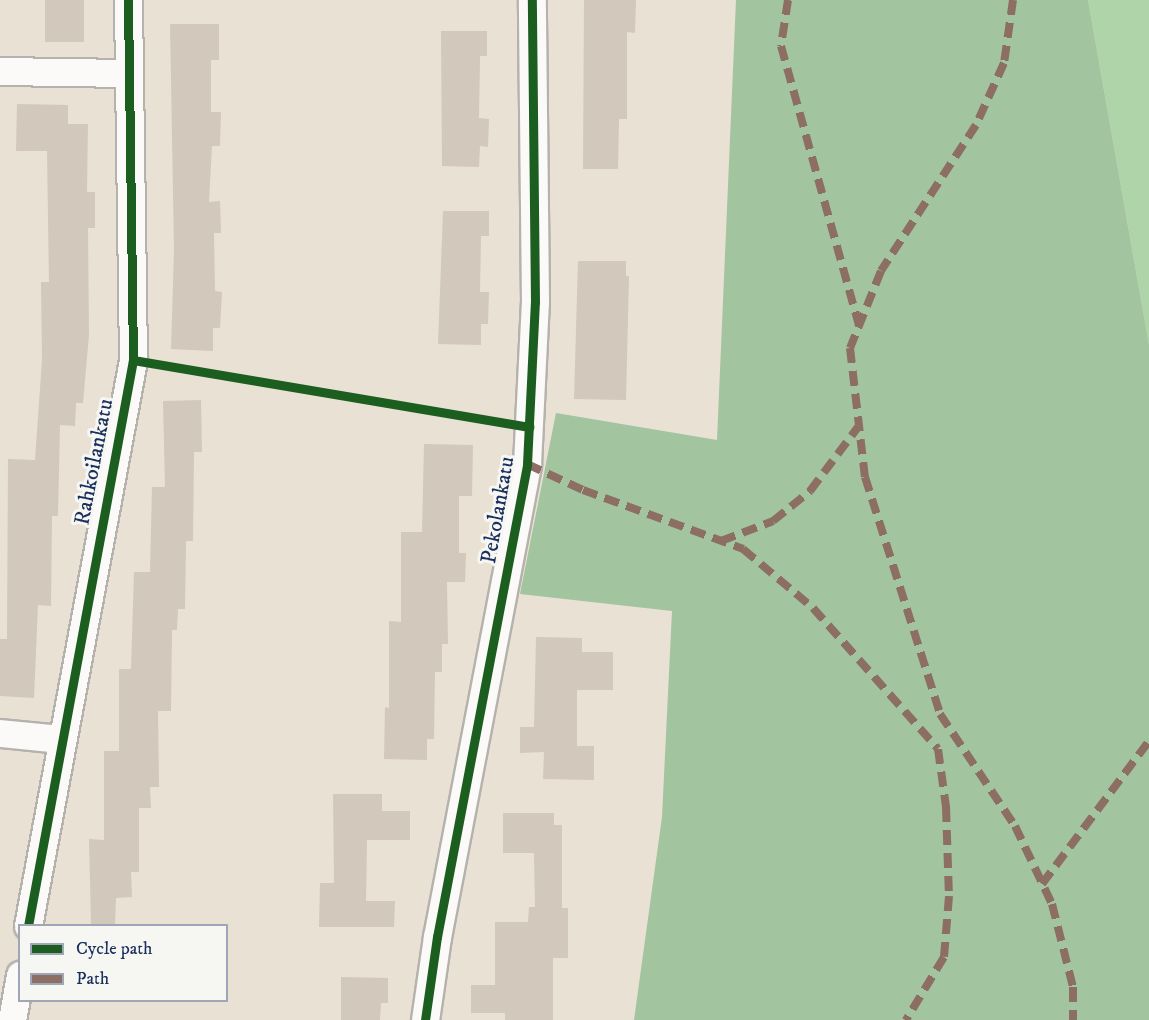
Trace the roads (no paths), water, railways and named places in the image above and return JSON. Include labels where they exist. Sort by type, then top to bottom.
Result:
[{"type":"street","name":"Rahkoilankatu","points":[[28,924],[60,739],[133,360],[128,0]]},
{"type":"street","name":"Pekolankatu","points":[[425,1020],[437,937],[528,464],[536,302],[532,0]]},
{"type":"street","points":[[0,71],[128,73]]},
{"type":"street","points":[[0,733],[60,739]]},
{"type":"street","points":[[12,1020],[18,986]]}]
